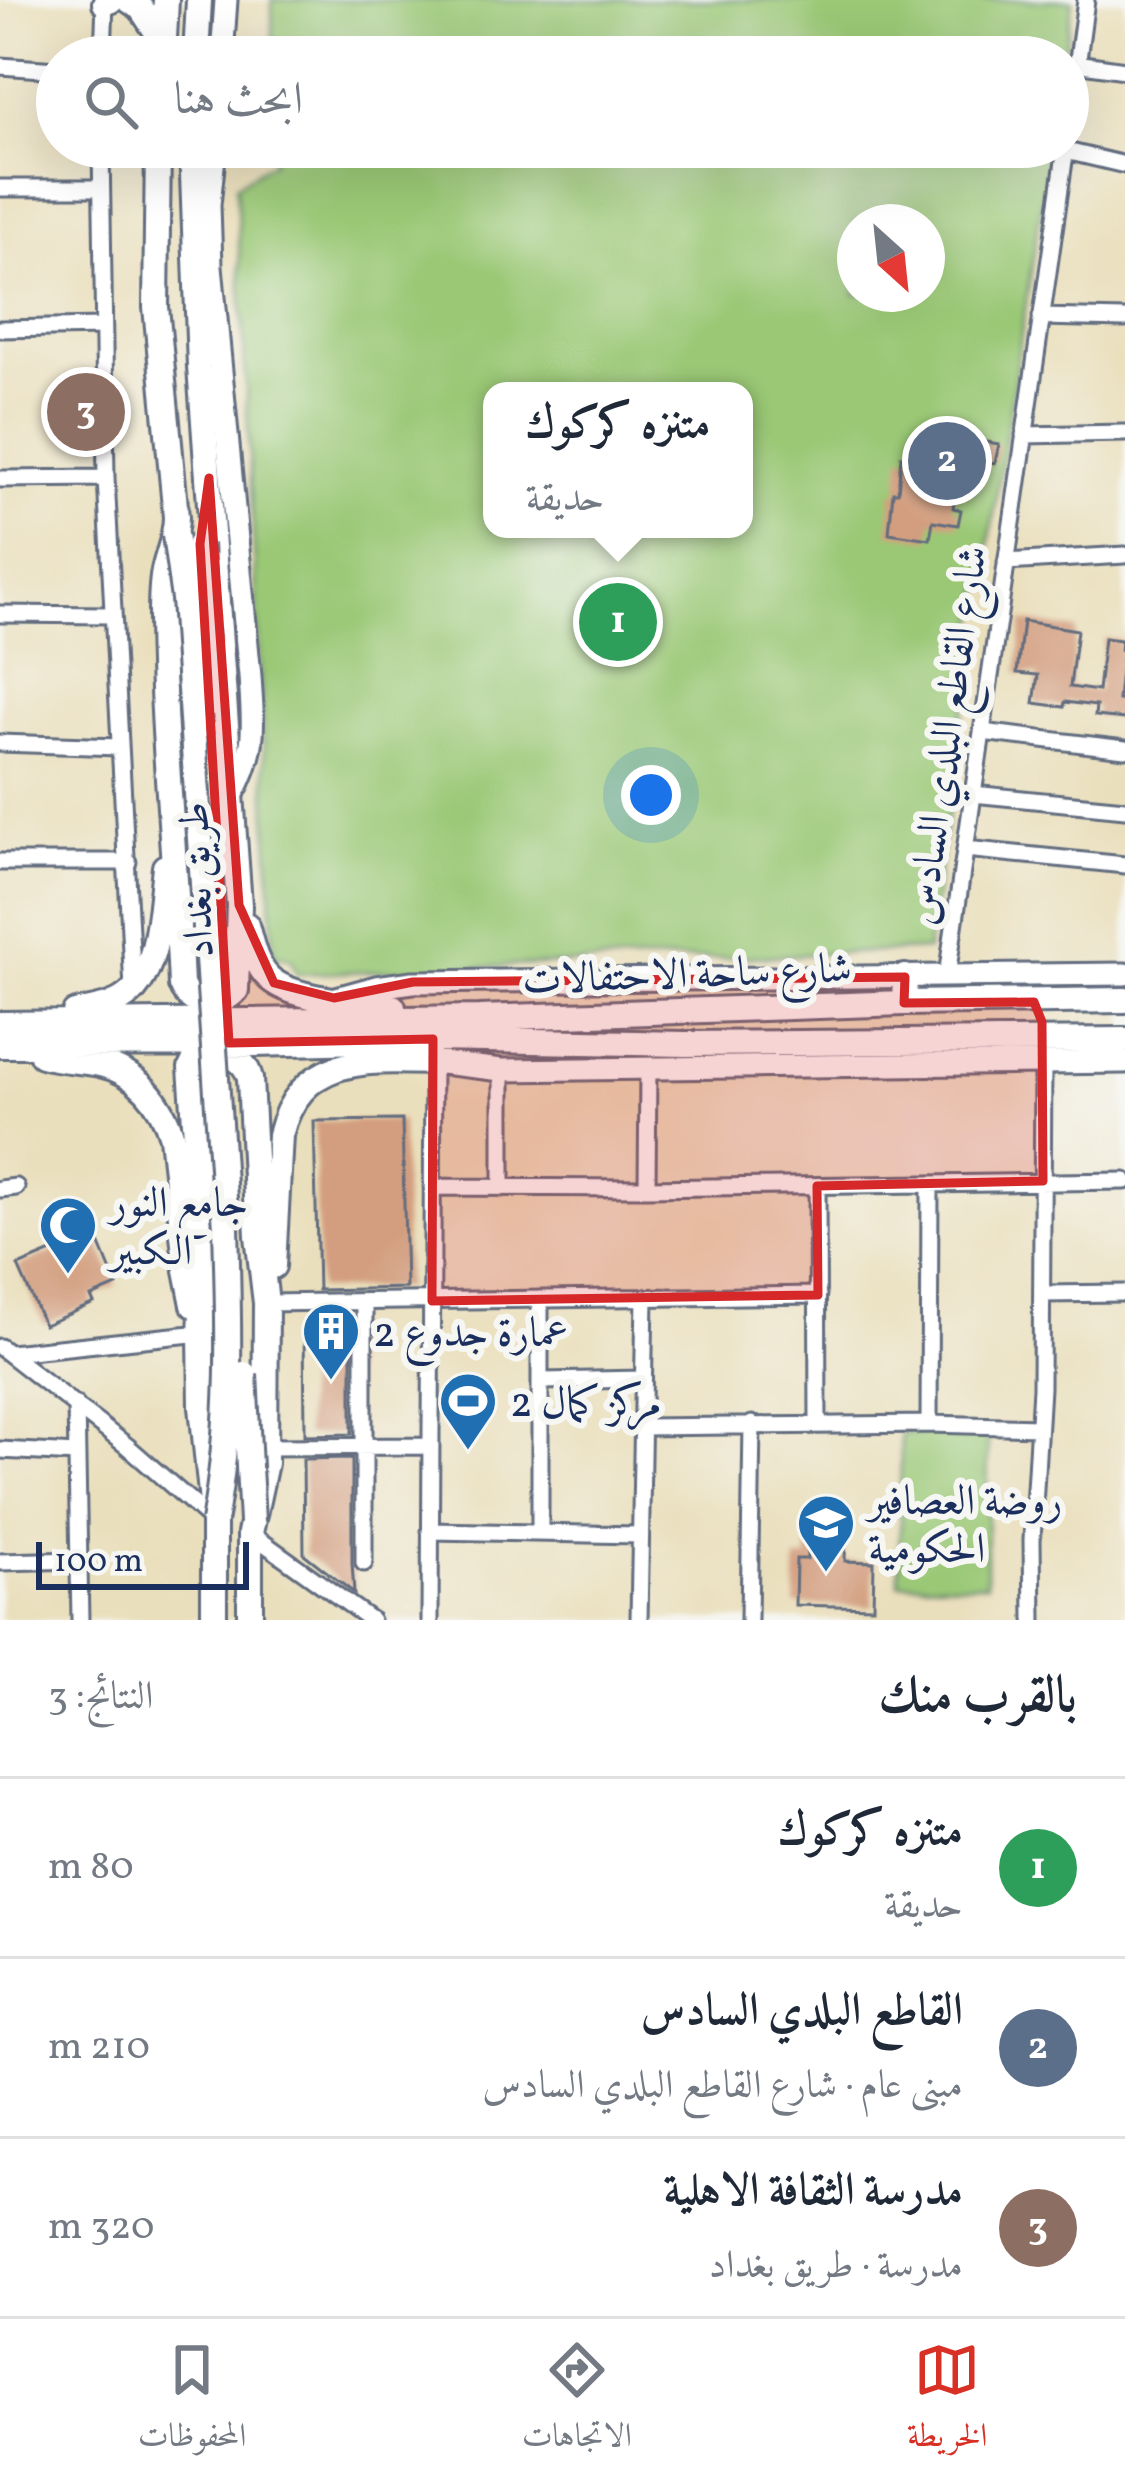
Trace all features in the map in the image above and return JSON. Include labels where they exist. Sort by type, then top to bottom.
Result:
[{"type":"main road","points":[[164,36],[166,0]]},
{"type":"main road","points":[[197,36],[199,0]]},
{"type":"main road","points":[[223,36],[226,0]]},
{"type":"main road","points":[[113,1],[141,8],[156,36]]},
{"type":"main road","name":"طريق بغداد","points":[[158,168],[156,308],[176,518],[187,539],[164,571],[161,616],[181,985],[191,1000],[224,1000],[236,990],[239,905],[209,478],[213,391],[194,168]]},
{"type":"main road","points":[[212,168],[208,205],[213,391],[250,676],[253,738],[245,772],[232,796]]},
{"type":"main road","points":[[209,478],[202,510],[187,539],[186,622],[226,1228],[230,1372],[225,1464],[214,1522]]},
{"type":"main road","points":[[187,539],[236,1162],[251,1527],[250,1620]]},
{"type":"main road","points":[[9,1035],[114,1004],[133,992],[152,953],[170,835]]},
{"type":"main road","points":[[239,905],[266,975],[286,988],[478,1018]]},
{"type":"main road","points":[[334,998],[413,982],[1125,974]]},
{"type":"main road","points":[[904,1004],[905,977]]},
{"type":"main road","name":"شارع ساحة الاحتفالات","points":[[254,1032],[478,1018],[1125,1000]]},
{"type":"main road","points":[[1084,1001],[1078,1021],[1084,1040]]},
{"type":"main road","points":[[1034,1002],[1042,1022],[1039,1052],[1125,1062]]},
{"type":"main road","points":[[9,1035],[254,1032]]},
{"type":"main road","name":"شارع ساحة الاحتفالات","points":[[254,1032],[433,1050],[686,1056],[1039,1052],[1084,1040],[1125,1040]]},
{"type":"main road","points":[[9,1035],[58,1060],[116,1069],[157,1102],[172,1137],[187,1270],[201,1333]]},
{"type":"main road","points":[[266,1304],[274,1255],[280,1135],[293,1101],[320,1076],[338,1066],[433,1050],[502,1070],[648,1068],[686,1056]]},
{"type":"main road","points":[[214,1620],[214,1522],[203,1429],[205,1257],[191,1068],[201,1055],[234,1057],[249,1072],[266,1304],[265,1448],[261,1492],[251,1527]]},
{"type":"street","points":[[1080,36],[1086,0]]},
{"type":"street","points":[[107,36],[113,1]]},
{"type":"street","points":[[1089,65],[1125,70]]},
{"type":"street","points":[[0,66],[36,69]]},
{"type":"street","points":[[1089,155],[1125,165]]},
{"type":"street","points":[[100,168],[111,615],[133,992]]},
{"type":"street","name":"شارع القاطع البلدي السادس","points":[[947,976],[1063,168]]},
{"type":"street","points":[[0,188],[100,188]]},
{"type":"street","points":[[1041,317],[1125,319]]},
{"type":"street","points":[[0,329],[103,328]]},
{"type":"street","points":[[1024,435],[1125,433]]},
{"type":"street","points":[[0,478],[106,478]]},
{"type":"street","points":[[1006,562],[1125,555]]},
{"type":"street","points":[[0,614],[111,615]]},
{"type":"street","points":[[982,732],[1125,749]]},
{"type":"street","points":[[0,743],[119,747]]},
{"type":"street","points":[[973,794],[1125,808]]},
{"type":"street","points":[[965,849],[1125,865]]},
{"type":"street","points":[[0,862],[128,862]]},
{"type":"street","points":[[430,1620],[433,1050]]},
{"type":"street","points":[[1033,1620],[1042,1294],[1039,1052]]},
{"type":"street","points":[[646,1188],[648,1068]]},
{"type":"street","points":[[502,1070],[502,1188]]},
{"type":"street","points":[[432,1187],[1125,1181]]},
{"type":"street","points":[[928,1424],[931,1184]]},
{"type":"street","points":[[818,1186],[818,1424]]},
{"type":"street","points":[[1042,1294],[1125,1293]]},
{"type":"street","points":[[266,1304],[818,1295]]},
{"type":"street","points":[[639,1620],[644,1298]]},
{"type":"street","points":[[540,1299],[540,1533]]},
{"type":"street","points":[[364,1302],[364,1563]]},
{"type":"street","points":[[5,1350],[201,1333]]},
{"type":"street","points":[[5,1350],[214,1522]]},
{"type":"street","points":[[541,1381],[643,1379]]},
{"type":"street","points":[[76,1406],[80,1620]]},
{"type":"street","points":[[749,1620],[752,1424]]},
{"type":"street","points":[[642,1427],[1038,1427]]},
{"type":"street","points":[[265,1448],[431,1446]]},
{"type":"street","points":[[0,1450],[77,1454]]},
{"type":"street","points":[[251,1527],[371,1620]]},
{"type":"street","points":[[430,1531],[640,1535]]},
{"type":"street","points":[[0,1562],[79,1560]]},
{"type":"highlighted area","points":[[209,478],[239,905],[274,983],[334,998],[413,982],[905,977],[904,1003],[1034,1002],[1042,1022],[1043,1181],[817,1186],[818,1295],[432,1301],[433,1039],[229,1043],[200,544]]},
{"type":"green space","points":[[272,0],[1073,0],[1067,36],[273,36]]},
{"type":"green space","points":[[262,168],[1047,168],[927,950],[297,974],[291,959],[274,956],[236,185]]},
{"type":"green space","points":[[901,1433],[988,1434],[986,1584],[899,1583]]},
{"type":"building","points":[[915,435],[980,446],[981,441],[999,444],[995,463],[937,452],[934,477],[957,483],[953,508],[961,510],[958,525],[933,521],[930,539],[889,533],[901,456],[910,457]]},
{"type":"building","points":[[1023,621],[1077,630],[1070,687],[1098,691],[1104,638],[1121,640],[1118,700],[1125,701],[1125,719],[1095,716],[1096,706],[1034,703],[1038,675],[1017,673]]},
{"type":"building","points":[[402,1120],[406,1288],[318,1290],[314,1121]]},
{"type":"building","name":"جامع النور الكبير","points":[[98,1240],[117,1286],[91,1297],[94,1303],[44,1325],[18,1266],[71,1244],[74,1250]]},
{"type":"building","name":"عمارة جدوع 2","points":[[304,1324],[352,1325],[352,1434],[305,1435]]},
{"type":"building","points":[[352,1458],[354,1593],[304,1554],[303,1459]]},
{"type":"building","points":[[807,1528],[846,1528],[845,1561],[874,1562],[873,1607],[795,1605],[796,1559],[807,1559]]},
{"type":"place","name":"مدرسة الثقافة الاهلية","points":[[86,412]]},
{"type":"place","name":"القاطع البلدي السادس","points":[[947,461]]},
{"type":"place","name":"متنزه كركوك","points":[[618,622]]},
{"type":"place","name":"جامع النور الكبير","points":[[68,1276]]},
{"type":"place","name":"عمارة جدوع 2","points":[[331,1382]]},
{"type":"place","name":"مركز كمال 2","points":[[468,1452]]},
{"type":"place","name":"روضة العصافير الحكومية","points":[[826,1574]]}]
